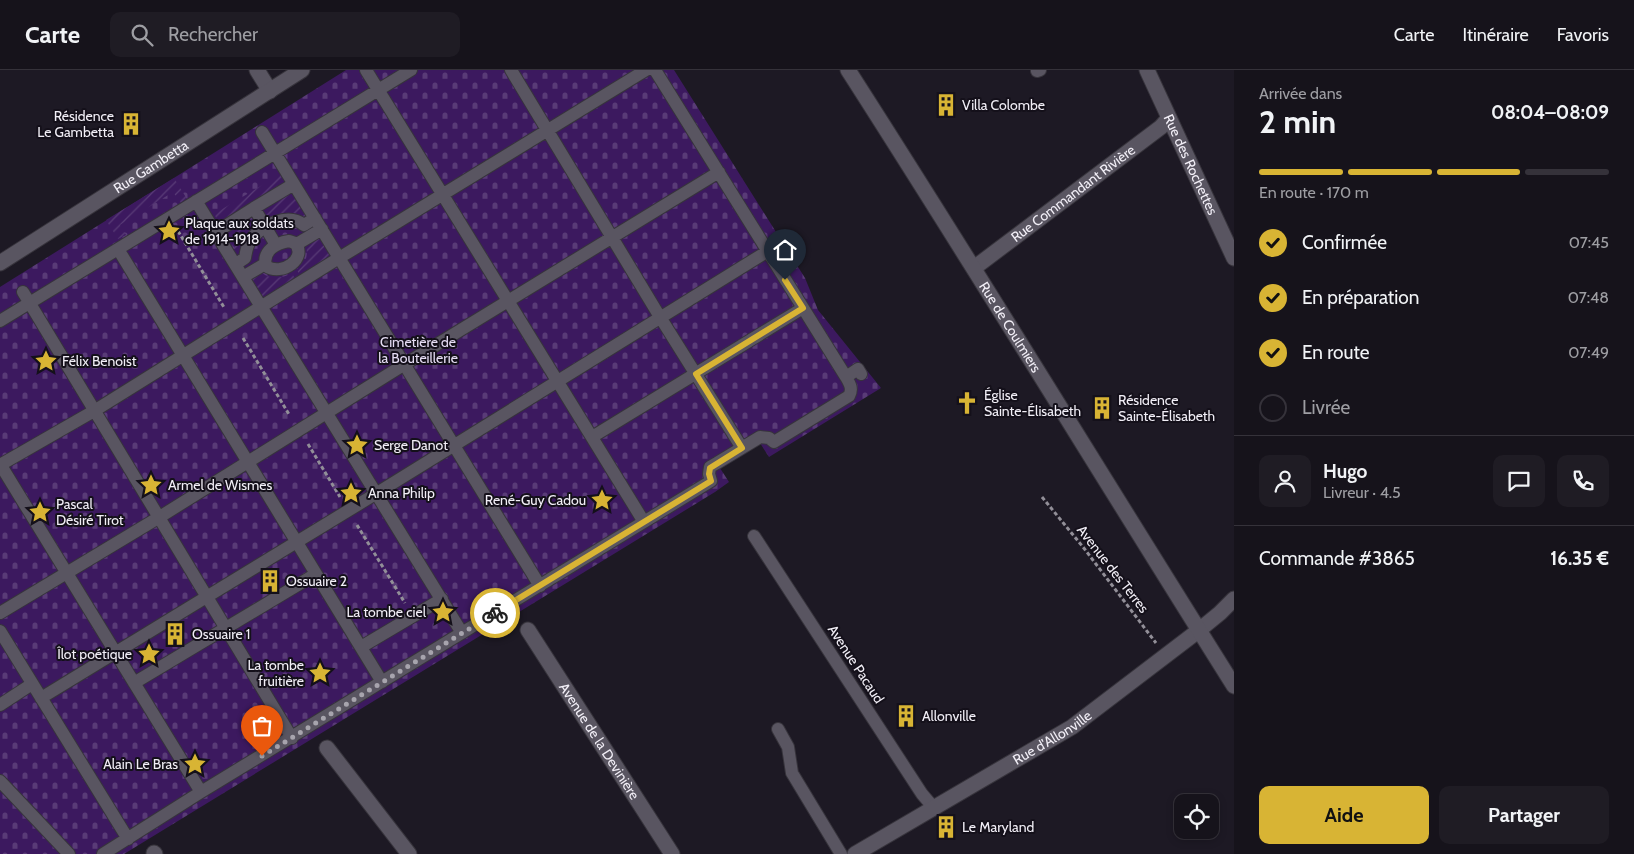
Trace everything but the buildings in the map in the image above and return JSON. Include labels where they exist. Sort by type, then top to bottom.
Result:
[{"type":"street","points":[[257,70],[270,91]]},
{"type":"street","name":"Rue Gambetta","points":[[0,264],[302,70]]},
{"type":"street","name":"Rue de Coulmiers","points":[[848,70],[974,268],[1012,333],[1234,686]]},
{"type":"street","name":"Rue des Rochettes","points":[[1147,70],[1234,258]]},
{"type":"street","name":"Rue Commandant Rivière","points":[[974,268],[1161,127],[1169,118]]},
{"type":"street","name":"Rue d'Allonville","points":[[855,854],[876,849],[934,808],[1072,727],[1198,631],[1234,599]]},
{"type":"street","name":"Avenue de la Devinière","points":[[528,630],[672,854]]},
{"type":"street","points":[[327,748],[409,854]]},
{"type":"lane","points":[[366,70],[644,522]]},
{"type":"lane","points":[[0,321],[27,297],[118,249],[411,70]]},
{"type":"lane","points":[[511,70],[660,317],[742,448]]},
{"type":"lane","points":[[201,792],[0,465],[94,411],[261,306],[646,70]]},
{"type":"lane","points":[[103,854],[201,792],[711,481],[710,468],[742,448],[760,437],[769,438],[774,442],[850,396],[852,392],[851,385],[655,70]]},
{"type":"lane","points":[[262,132],[540,586]]},
{"type":"lane","points":[[0,613],[158,518],[719,172]]},
{"type":"lane","points":[[216,232],[294,184]]},
{"type":"lane","points":[[196,201],[462,633]]},
{"type":"lane","points":[[254,208],[276,245]]},
{"type":"lane","points":[[236,264],[245,258],[246,250],[252,238],[266,227],[278,221],[286,220],[304,224],[318,224]]},
{"type":"lane","points":[[297,244],[318,224]]},
{"type":"lane","points":[[243,277],[265,264],[268,252],[276,245],[289,241],[297,244]]},
{"type":"lane","points":[[265,264],[270,269],[282,270],[288,268],[299,254],[297,244]]},
{"type":"lane","points":[[118,249],[382,682]]},
{"type":"lane","points":[[41,698],[768,252]]},
{"type":"lane","points":[[293,270],[300,282]]},
{"type":"lane","points":[[27,297],[158,518],[292,738]]},
{"type":"lane","points":[[592,436],[803,308]]},
{"type":"lane","points":[[846,377],[858,370],[861,374]]},
{"type":"lane","name":"Avenue Pacaud","points":[[754,536],[922,794],[934,808]]},
{"type":"lane","points":[[134,683],[316,574]]},
{"type":"lane","points":[[361,647],[442,599]]},
{"type":"lane","points":[[0,631],[128,839]]},
{"type":"lane","points":[[0,705],[32,684]]},
{"type":"lane","points":[[778,729],[788,747],[792,773],[841,854]]},
{"type":"lane","points":[[0,781],[70,854]]},
{"type":"path","name":"Avenue des Terres","points":[[1042,497],[1083,546],[1166,655]]},
{"type":"green space","name":"Cimetière de la Bouteillerie","points":[[346,70],[674,70],[805,278],[818,310],[881,388],[769,457],[758,440],[718,465],[729,482],[715,492],[124,854],[0,854],[0,287]]},
{"type":"green space","points":[[282,173],[289,184],[281,189],[279,185],[271,191],[273,194],[221,226],[214,214]]},
{"type":"green space","points":[[174,178],[187,199],[181,203],[173,192],[120,225],[126,235],[118,239],[106,220]]},
{"type":"green space","points":[[291,188],[308,218],[291,215],[265,221],[261,213],[265,210],[262,206]]},
{"type":"green space","points":[[249,214],[252,218],[256,215],[260,224],[240,257],[223,229]]},
{"type":"green space","points":[[318,235],[331,256],[300,276],[297,270],[303,265],[306,258],[306,243]]},
{"type":"green space","points":[[260,271],[267,276],[275,278],[292,273],[295,279],[263,298],[251,277]]},
{"type":"way so far","points":[[262,756],[495,613]]},
{"type":"place","name":"Villa Colombe","points":[[946,105]]},
{"type":"place","name":"Résidence Le Gambetta","points":[[131,124]]},
{"type":"place","name":"Plaque aux soldats de 1914-1918","points":[[169,231]]},
{"type":"place","name":"Félix Benoist","points":[[46,361]]},
{"type":"place","name":"Église Sainte-Élisabeth","points":[[967,403]]},
{"type":"place","name":"Résidence Sainte-Élisabeth","points":[[1102,408]]},
{"type":"place","name":"Serge Danot","points":[[357,445]]},
{"type":"place","name":"Armel de Wismes","points":[[151,485]]},
{"type":"place","name":"Anna Philip","points":[[351,493]]},
{"type":"place","name":"René-Guy Cadou","points":[[602,500]]},
{"type":"place","name":"Pascal Désiré Tirot","points":[[40,512]]},
{"type":"place","name":"Ossuaire 2","points":[[270,581]]},
{"type":"place","name":"La tombe ciel","points":[[443,612]]},
{"type":"place","name":"Ossuaire 1","points":[[175,634]]},
{"type":"place","name":"Îlot poétique","points":[[149,654]]},
{"type":"place","name":"La tombe fruitière","points":[[320,673]]},
{"type":"place","name":"Allonville","points":[[906,716]]},
{"type":"place","name":"Alain Le Bras","points":[[195,764]]},
{"type":"place","name":"Le Maryland","points":[[946,827]]},
{"type":"route","points":[[495,613],[711,481],[710,468],[742,448],[696,374],[803,308],[785,280]]}]
